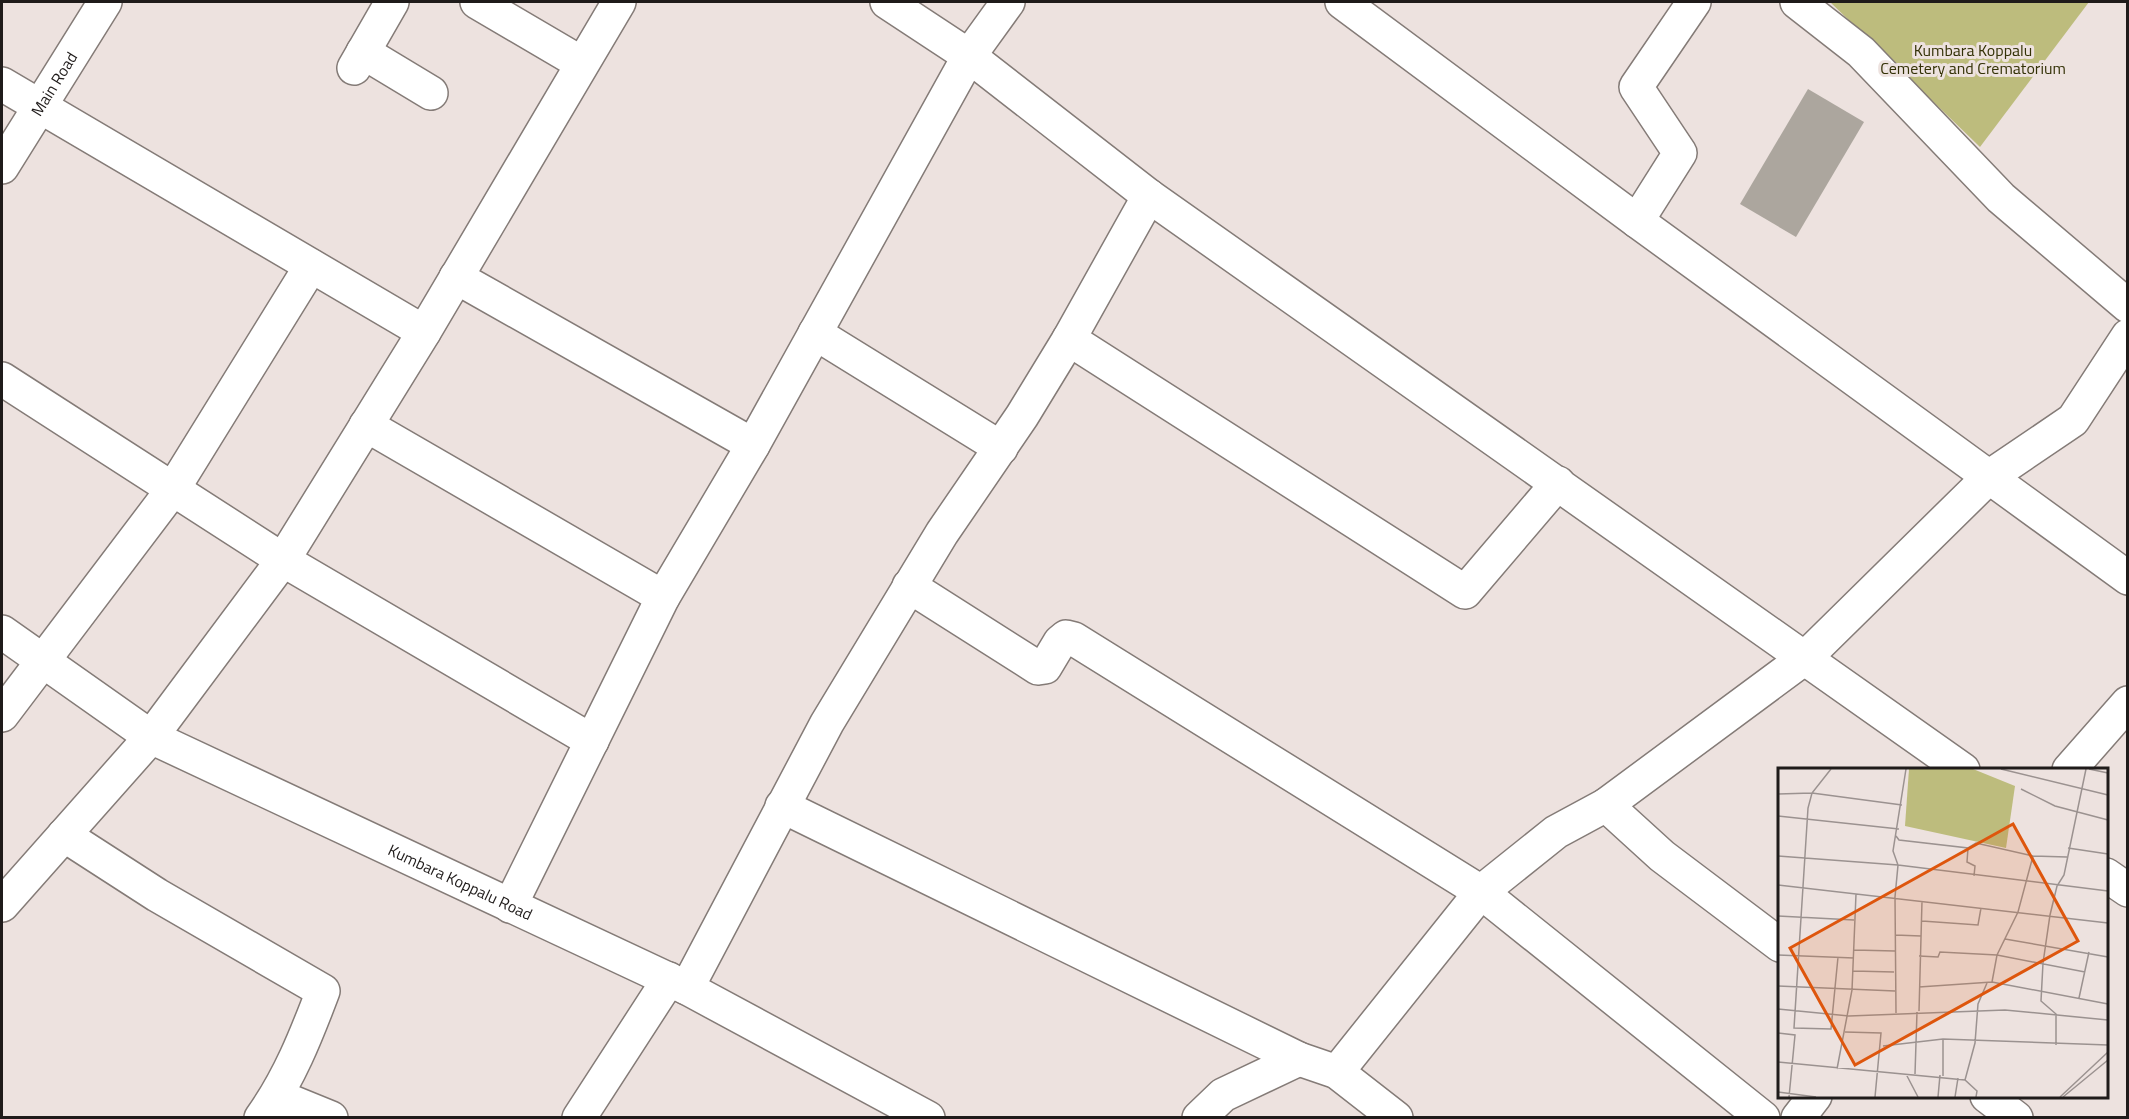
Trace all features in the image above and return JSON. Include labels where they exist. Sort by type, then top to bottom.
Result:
[{"type":"street","name":"Main Road","points":[[2,167],[105,2]]},
{"type":"street","points":[[392,2],[359,60],[431,93]]},
{"type":"street","points":[[477,2],[581,63]]},
{"type":"street","points":[[2,905],[151,737],[283,560],[424,332],[619,2]]},
{"type":"street","points":[[887,2],[969,56],[1149,196],[1806,657],[1959,768]]},
{"type":"street","points":[[510,906],[663,597],[753,445],[969,56],[1008,2]]},
{"type":"street","points":[[1342,2],[1637,221],[2127,578]]},
{"type":"street","points":[[1637,221],[1680,153],[1636,87],[1694,2]]},
{"type":"street","points":[[1797,2],[1861,52],[2001,198],[2127,306]]},
{"type":"street","points":[[2,84],[39,108],[424,332]]},
{"type":"street","points":[[579,1118],[678,984],[782,806],[827,723],[909,586],[1069,339],[1149,196]]},
{"type":"street","points":[[2,715],[173,489],[311,266]]},
{"type":"street","points":[[456,277],[753,445]]},
{"type":"street","points":[[815,333],[1001,447]]},
{"type":"street","points":[[1337,1072],[1481,892],[1556,832],[1606,805],[1806,657],[1989,477],[2073,420],[2127,336]]},
{"type":"street","points":[[1069,339],[1464,592],[1558,483]]},
{"type":"street","points":[[2,379],[283,560],[592,741]]},
{"type":"street","points":[[366,425],[663,597]]},
{"type":"street","points":[[909,586],[1038,668],[1045,667],[1065,637],[1074,639],[1481,892],[1763,1118]]},
{"type":"street","name":"Kumbara Koppalu Road","points":[[2,632],[45,660],[151,737],[678,984],[928,1118]]},
{"type":"street","points":[[2071,768],[2127,703]]},
{"type":"street","points":[[1606,805],[1662,856],[1778,944]]},
{"type":"street","points":[[782,806],[1299,1059],[1337,1072],[1396,1118]]},
{"type":"street","points":[[64,835],[157,895],[322,991],[293,1065],[269,1107],[331,1118]]},
{"type":"street","points":[[2108,876],[2127,890]]},
{"type":"street","points":[[1198,1118],[1223,1095],[1299,1059]]},
{"type":"street","points":[[1798,1118],[1813,1098]]},
{"type":"street","points":[[1990,1098],[2016,1118]]},
{"type":"green space","name":"Kumbara Koppalu Cemetery and Crematorium","points":[[1830,2],[2089,2],[1980,147]]},
{"type":"building","points":[[1808,89],[1864,122],[1796,237],[1740,204]]}]
